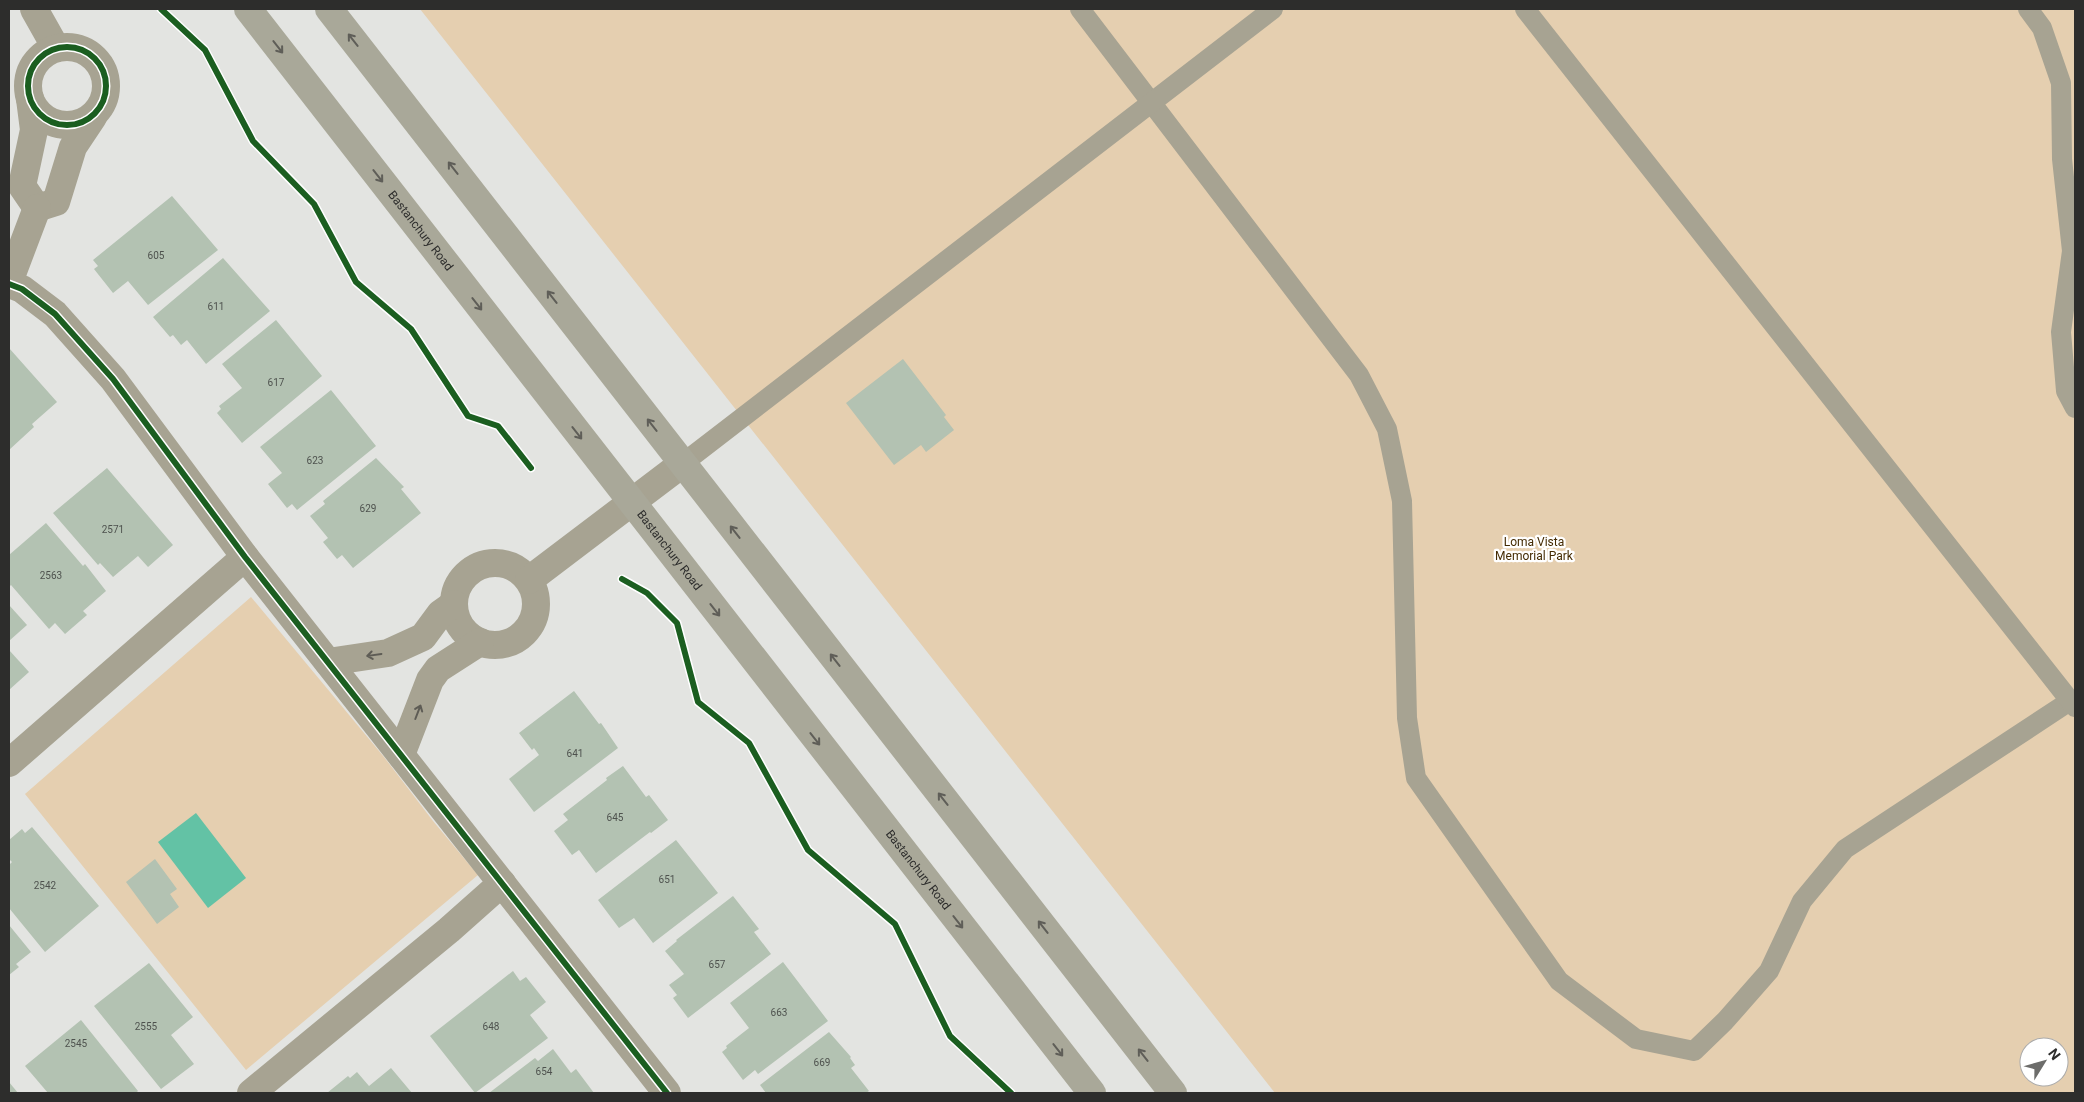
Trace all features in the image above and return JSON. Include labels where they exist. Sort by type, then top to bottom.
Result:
[{"type":"main road","name":"Bastanchury Road","points":[[248,9],[1092,1093]]},
{"type":"main road","points":[[329,9],[1173,1093]]},
{"type":"street","points":[[34,9],[56,48]]},
{"type":"street","points":[[71,47],[85,51],[99,63],[105,75],[106,91],[103,104],[73,147],[56,202],[37,208],[22,186],[34,130],[27,88],[29,74],[34,64],[44,54],[56,48],[71,47]]},
{"type":"street","points":[[30,99],[36,112],[61,126],[76,125],[93,117]]},
{"type":"street","points":[[37,208],[9,283],[22,289],[55,314],[113,379],[245,557],[667,1093]]},
{"type":"street","points":[[529,580],[682,464]]},
{"type":"street","points":[[9,763],[245,557]]},
{"type":"street","points":[[495,563],[519,570],[529,580],[535,592],[537,607],[533,620],[523,635],[506,644],[493,646],[480,642],[468,635],[462,628],[456,615],[454,604],[459,585],[466,575],[476,568],[495,563]]},
{"type":"street","points":[[328,662],[388,653],[423,637],[440,614],[454,604]]},
{"type":"street","points":[[401,756],[430,680],[438,670],[480,642]]},
{"type":"street","points":[[251,1093],[449,930],[502,883]]},
{"type":"lane","points":[[1080,9],[1359,375],[1387,429],[1402,501],[1407,718],[1416,778],[1559,981],[1636,1038],[1694,1051],[1725,1021],[1769,971],[1802,901],[1845,849],[2073,704],[1525,9]]},
{"type":"lane","points":[[682,464],[1273,9]]},
{"type":"lane","points":[[2028,9],[2042,28],[2061,83],[2062,159],[2072,251],[2061,332],[2066,391],[2075,408]]},
{"type":"path","points":[[161,9],[205,50],[253,141],[314,204],[356,282],[411,329],[468,416],[498,426],[531,468]]},
{"type":"path","points":[[622,579],[647,593],[677,623],[698,702],[749,743],[808,850],[895,924],[950,1036],[1011,1093]]},
{"type":"green space","name":"Loma Vista Memorial Park","points":[[420,9],[2075,9],[2075,1093],[1275,1093]]},
{"type":"green space","points":[[251,597],[384,757],[433,821],[478,875],[246,1070],[25,794]]},
{"type":"shaded area","points":[[196,813],[246,878],[208,908],[158,842]]},
{"type":"building","points":[[172,196],[218,250],[148,305],[128,281],[113,293],[94,269],[98,266],[93,260]]},
{"type":"building","points":[[223,258],[270,311],[206,364],[187,340],[181,345],[173,335],[170,337],[153,317]]},
{"type":"building","points":[[276,320],[322,376],[242,443],[217,413],[221,409],[219,406],[242,388],[222,364]]},
{"type":"building","points":[[9,348],[57,402],[32,424],[34,427],[9,450]]},
{"type":"building","points":[[903,359],[946,415],[944,417],[954,430],[926,452],[921,445],[894,465],[846,403]]},
{"type":"building","points":[[331,390],[376,446],[297,510],[292,504],[287,508],[268,484],[282,473],[260,447]]},
{"type":"building","points":[[376,458],[404,487],[401,489],[421,513],[353,568],[342,555],[337,559],[323,542],[328,538],[310,516],[325,504],[323,501]]},
{"type":"building","points":[[107,468],[173,545],[148,567],[138,556],[113,577],[100,563],[98,565],[53,513]]},
{"type":"building","points":[[46,523],[83,566],[85,564],[106,591],[83,611],[87,615],[65,634],[55,623],[49,629],[11,585],[9,587],[9,555]]},
{"type":"building","points":[[9,605],[27,625],[9,641]]},
{"type":"building","points":[[9,650],[29,672],[9,690]]},
{"type":"building","points":[[574,691],[599,724],[601,723],[618,748],[534,812],[509,779],[539,755],[534,748],[532,750],[519,733]]},
{"type":"building","points":[[623,766],[646,797],[649,795],[668,820],[596,873],[579,850],[572,855],[554,831],[568,820],[563,814]]},
{"type":"building","points":[[32,827],[99,906],[45,952],[9,908],[9,865],[12,862],[9,859],[9,840],[22,829],[25,833]]},
{"type":"building","points":[[676,840],[718,893],[653,943],[634,918],[619,928],[598,900]]},
{"type":"building","points":[[155,859],[177,889],[170,894],[179,907],[157,924],[126,882]]},
{"type":"building","points":[[733,896],[759,929],[754,932],[771,954],[688,1018],[673,998],[677,995],[669,985],[684,974],[665,951],[676,940]]},
{"type":"building","points":[[9,925],[31,952],[16,964],[19,967],[9,975]]},
{"type":"building","points":[[783,962],[828,1021],[758,1074],[755,1070],[743,1080],[722,1052],[727,1048],[726,1046],[749,1028],[730,1003]]},
{"type":"building","points":[[149,963],[193,1017],[171,1035],[194,1064],[161,1089],[94,1006]]},
{"type":"building","points":[[513,971],[520,981],[526,977],[546,1002],[530,1015],[548,1038],[475,1093],[430,1036]]},
{"type":"building","points":[[81,1020],[138,1091],[136,1093],[48,1093],[25,1066]]},
{"type":"building","points":[[829,1032],[851,1057],[855,1065],[851,1068],[869,1091],[866,1093],[766,1093],[760,1085]]},
{"type":"building","points":[[553,1049],[571,1073],[576,1069],[594,1093],[489,1093],[535,1058],[538,1061]]},
{"type":"building","points":[[391,1068],[412,1093],[327,1093],[348,1076],[350,1078],[357,1072],[369,1086]]},
{"type":"building","points":[[9,1082],[18,1093],[9,1093]]},
{"type":"cycle path","points":[[161,9],[205,50],[253,141],[314,204],[356,282],[411,329],[468,416],[498,426],[531,468]]},
{"type":"cycle path","points":[[67,47],[82,50],[95,58],[103,71],[106,86],[103,101],[95,114],[82,122],[67,125],[52,122],[39,114],[31,101],[28,86],[31,71],[39,58],[52,50],[67,47]]},
{"type":"cycle path","points":[[9,284],[22,289],[55,314],[113,379],[245,557],[667,1093]]},
{"type":"cycle path","points":[[622,579],[647,593],[677,623],[698,702],[749,743],[808,850],[895,924],[950,1036],[1011,1093]]}]
